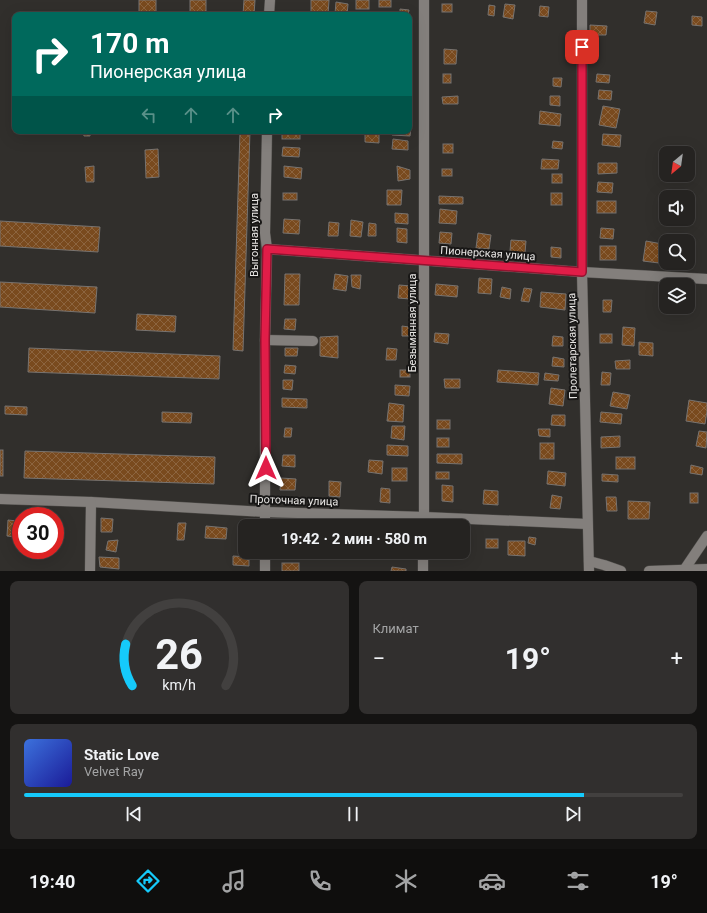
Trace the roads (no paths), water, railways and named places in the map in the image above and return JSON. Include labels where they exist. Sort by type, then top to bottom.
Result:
[{"type":"street","points":[[269,12],[270,0]]},
{"type":"street","name":"Безымянная улица","points":[[424,0],[424,519]]},
{"type":"street","name":"Пролетарская улица","points":[[582,0],[582,272],[589,566]]},
{"type":"street","name":"Выгонная улица","points":[[266,519],[265,340],[267,249],[265,233],[267,134]]},
{"type":"street","name":"Пионерская улица","points":[[267,249],[582,272],[707,278]]},
{"type":"street","points":[[265,340],[313,341]]},
{"type":"street","name":"Проточная улица","points":[[0,499],[91,502],[389,519]]},
{"type":"street","points":[[90,571],[91,502]]},
{"type":"street","name":"Проточная улица","points":[[470,522],[587,524]]},
{"type":"street","points":[[684,570],[707,536]]},
{"type":"street","points":[[265,559],[265,571]]},
{"type":"street","points":[[423,559],[423,571]]},
{"type":"street","points":[[589,566],[604,565],[621,571]]},
{"type":"street","points":[[649,571],[707,569]]}]
